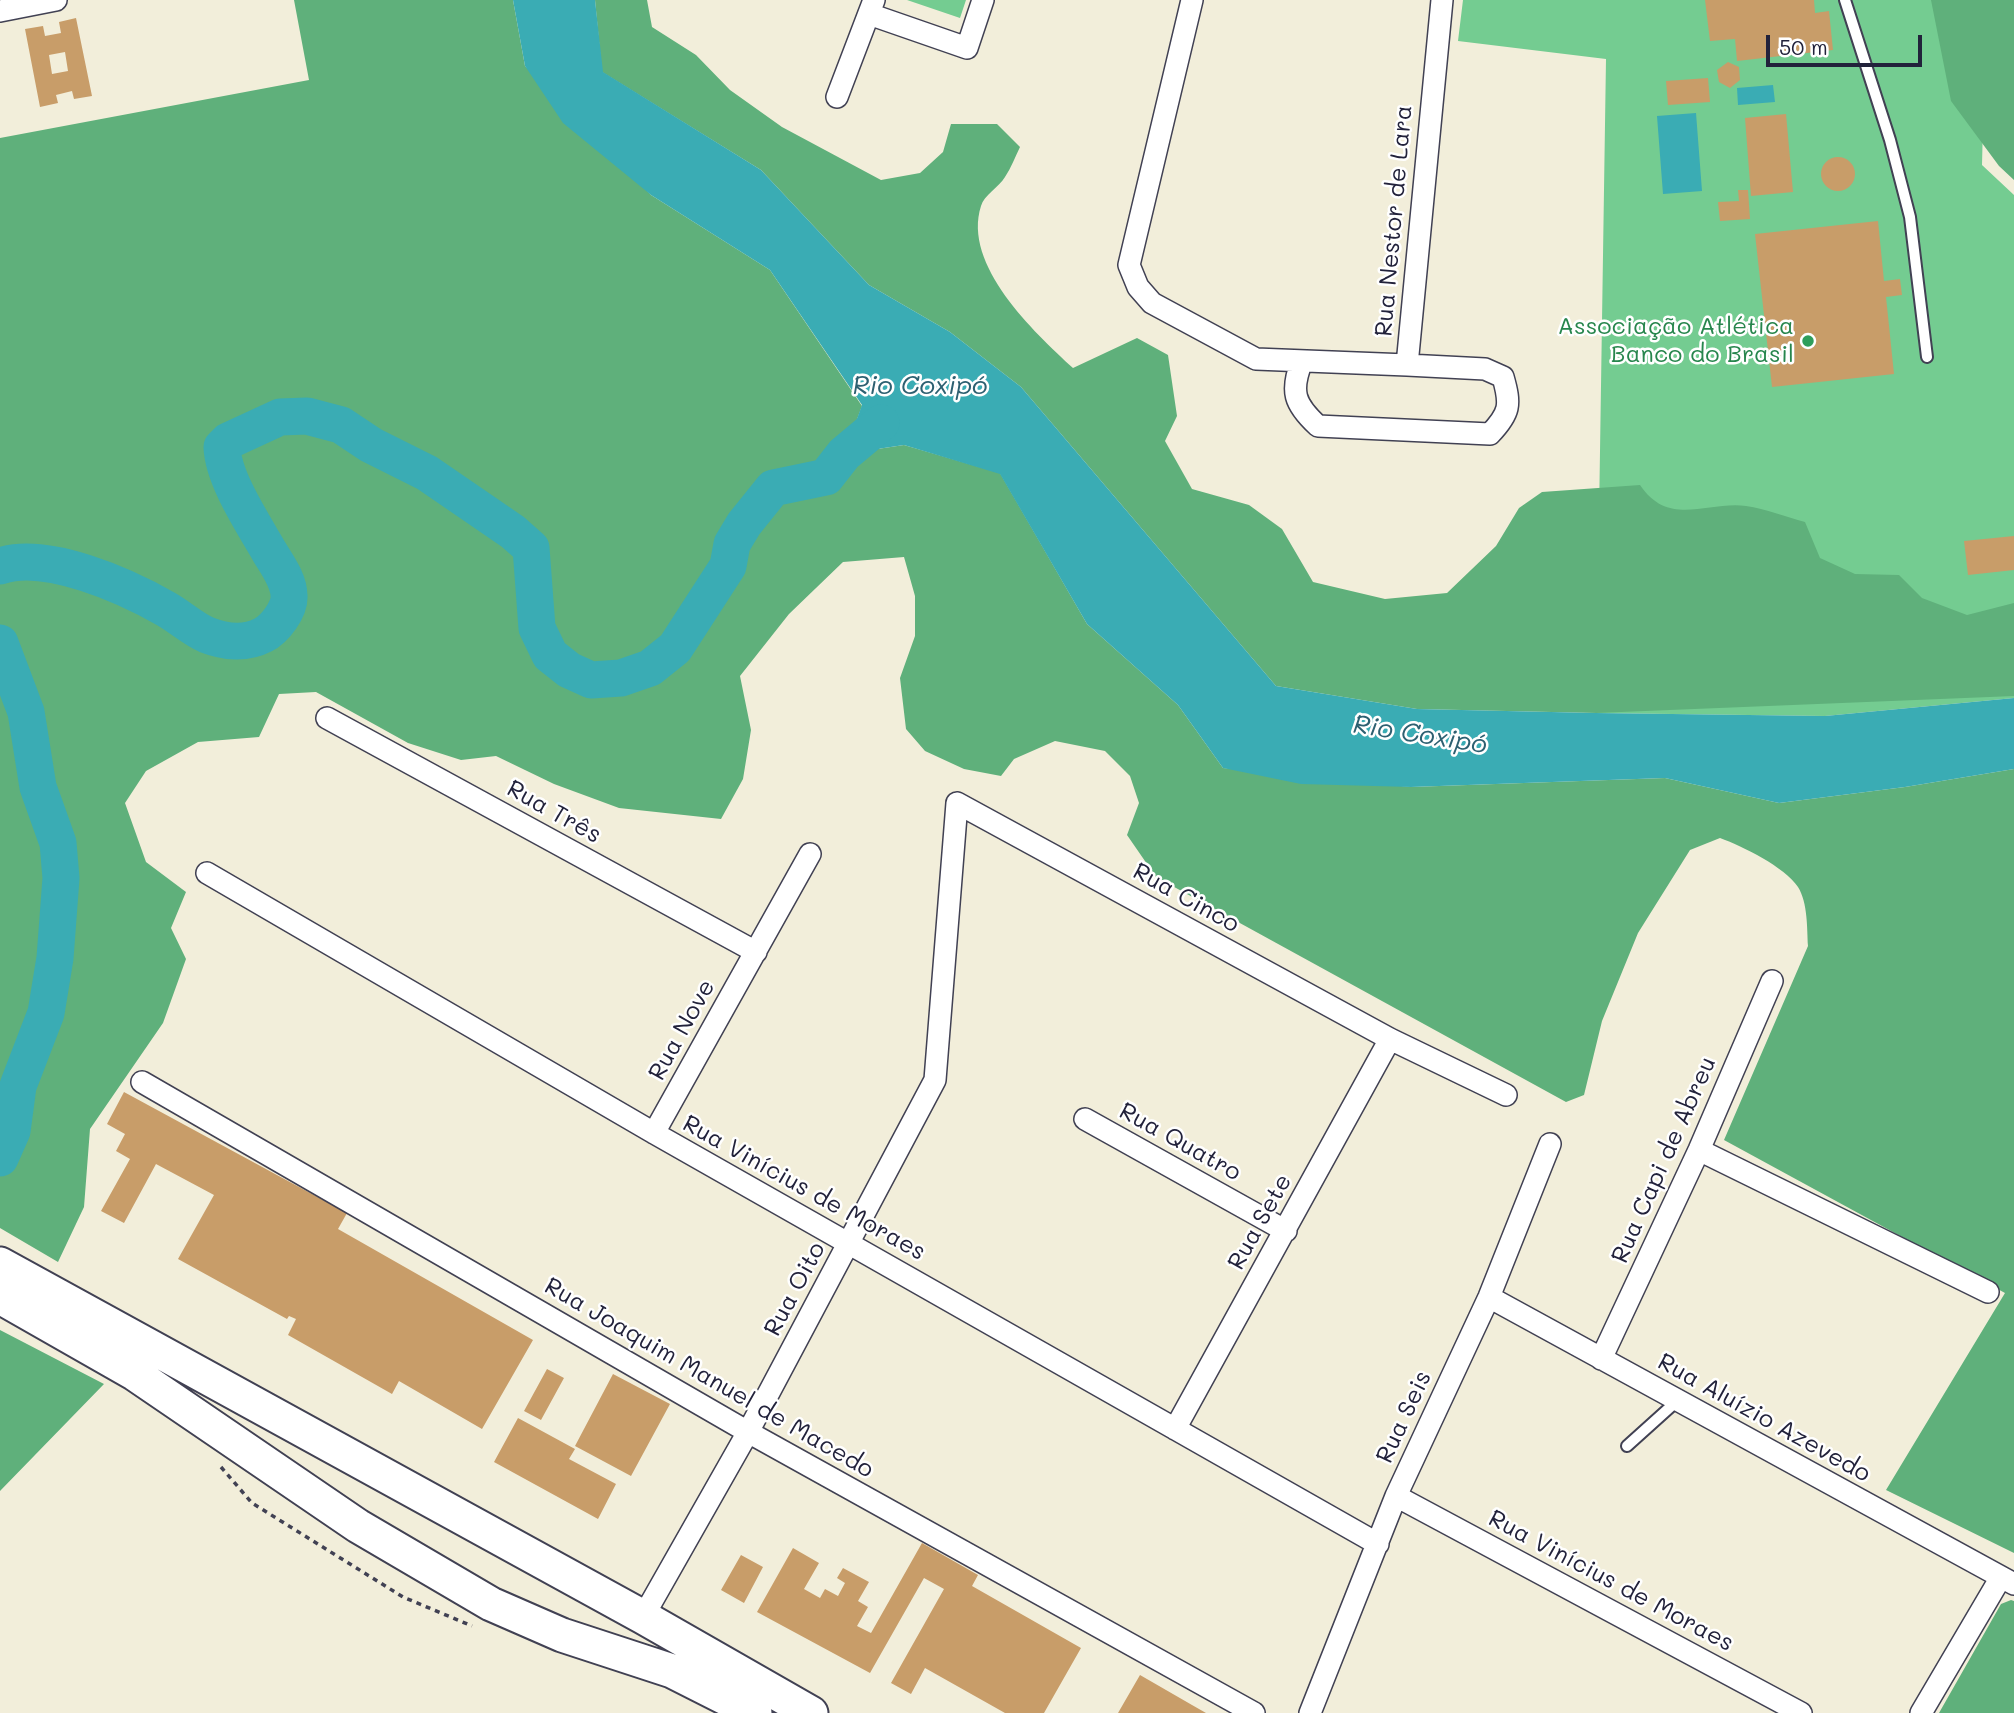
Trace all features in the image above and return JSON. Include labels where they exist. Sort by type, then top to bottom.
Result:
[{"type":"main road","points":[[0,1264],[47,1307],[135,1374],[358,1526],[491,1604],[562,1635],[672,1671],[755,1713]]},
{"type":"main road","points":[[0,1297],[47,1307],[643,1616],[811,1713]]},
{"type":"street","points":[[0,12],[57,0]]},
{"type":"street","points":[[837,97],[872,7],[967,48],[983,0]]},
{"type":"street","name":"Rua Nestor de Lara","points":[[1192,0],[1129,265],[1138,287],[1152,303],[1256,359],[1407,365],[1442,0]]},
{"type":"street","points":[[1302,361],[1293,383],[1305,413],[1318,426],[1490,434],[1506,418],[1510,398],[1503,377],[1485,369],[1407,365]]},
{"type":"street","name":"Rua Três","points":[[327,718],[757,952]]},
{"type":"street","name":"Rua Cinco","points":[[957,803],[1390,1039],[1506,1095]]},
{"type":"street","name":"Rua Oito","points":[[643,1616],[748,1432],[935,1080],[957,803]]},
{"type":"street","name":"Rua Nove","points":[[654,1133],[810,854]]},
{"type":"street","name":"Rua Vinícius de Moraes","points":[[207,873],[654,1133],[1378,1544]]},
{"type":"street","name":"Rua Capi de Abreu","points":[[1601,1359],[1699,1150],[1772,981]]},
{"type":"street","name":"Rua Sete","points":[[1175,1429],[1390,1039]]},
{"type":"street","name":"Rua Joaquim Manuel de Macedo","points":[[142,1082],[748,1432],[1254,1713]]},
{"type":"street","name":"Rua Quatro","points":[[1085,1119],[1286,1231]]},
{"type":"street","name":"Rua Seis","points":[[1313,1712],[1396,1496],[1489,1297],[1550,1144]]},
{"type":"street","points":[[1699,1150],[1987,1292]]},
{"type":"street","name":"Rua Aluízio Azevedo","points":[[1489,1297],[2007,1581]]},
{"type":"street","name":"Rua Vinícius de Moraes","points":[[1396,1496],[1801,1713]]},
{"type":"street","points":[[1921,1713],[2007,1581]]},
{"type":"lane","points":[[1845,0],[1890,139],[1910,218],[1927,357]]},
{"type":"lane","points":[[1627,1446],[1677,1401]]},
{"type":"green space","points":[[294,0],[513,0],[525,66],[651,195],[770,270],[862,406],[844,454],[904,445],[1000,473],[1087,624],[1178,705],[1223,768],[1411,787],[1665,778],[1779,803],[1905,787],[2014,769],[2014,1553],[1886,1490],[2005,1293],[1724,1140],[1808,946],[1804,901],[1792,879],[1762,858],[1720,838],[1690,850],[1638,933],[1602,1021],[1584,1095],[1566,1102],[1156,877],[1127,835],[1139,803],[1130,776],[1105,751],[1055,741],[1014,759],[1001,776],[964,769],[925,751],[906,729],[900,678],[915,636],[915,596],[904,557],[843,562],[789,614],[740,676],[751,730],[743,779],[721,819],[619,808],[554,784],[496,756],[461,760],[408,743],[316,692],[279,694],[259,737],[198,742],[146,771],[125,803],[146,862],[186,892],[171,928],[186,959],[163,1023],[90,1129],[84,1207],[58,1262],[0,1228],[0,138],[309,80]]},
{"type":"green space","points":[[595,0],[647,0],[652,27],[696,55],[730,90],[782,127],[881,180],[920,173],[943,152],[951,124],[997,124],[1020,147],[1005,177],[983,202],[978,228],[982,251],[991,274],[1005,296],[1073,368],[1137,338],[1168,355],[1177,416],[1165,441],[1192,489],[1249,505],[1282,529],[1313,582],[1385,599],[1447,593],[1496,546],[1519,508],[1542,492],[1640,485],[1651,498],[1663,506],[1676,509],[1746,506],[1805,522],[1820,558],[1855,574],[1899,575],[1922,598],[1967,615],[2014,603],[2014,696],[1596,713],[1417,709],[1276,686],[1021,387],[950,332],[869,285],[761,170],[602,72]]},
{"type":"green space","points":[[907,0],[966,0],[960,18]]},
{"type":"green space","name":"Associação Atlética Banco do Brasil","points":[[1463,0],[1986,0],[1982,165],[2014,195],[2014,698],[1825,716],[1596,713],[1606,59],[1458,41]]},
{"type":"green space","points":[[1931,0],[2014,0],[2014,180],[1999,166],[1951,101]]},
{"type":"green space","points":[[0,1330],[104,1384],[0,1491]]},
{"type":"green space","points":[[2014,1601],[2014,1713],[1939,1713],[2001,1604]]},
{"type":"water","name":"Rio Coxipó","points":[[513,0],[595,0],[603,72],[761,170],[869,285],[950,332],[1021,387],[1276,686],[1417,709],[1596,713],[1825,716],[2014,698],[2014,769],[1905,787],[1779,803],[1665,778],[1411,787],[1301,784],[1223,768],[1178,705],[1087,624],[1000,474],[904,445],[844,454],[862,405],[770,270],[651,195],[563,123],[525,66]]},
{"type":"water","points":[[1773,85],[1775,102],[1738,105],[1737,88]]},
{"type":"water","points":[[1696,113],[1702,191],[1663,194],[1657,116]]},
{"type":"building","points":[[1705,0],[1814,0],[1815,13],[1829,11],[1833,50],[1737,61],[1735,39],[1710,41]]},
{"type":"building","points":[[76,18],[92,96],[74,99],[72,91],[56,95],[58,103],[40,107],[25,29],[43,26],[45,36],[61,33],[59,22]],"holes":[[[65,52],[68,71],[52,74],[49,55]]]},
{"type":"building","points":[[1728,62],[1739,67],[1740,80],[1730,88],[1719,82],[1717,70]]},
{"type":"building","points":[[1708,78],[1710,102],[1668,105],[1666,81]]},
{"type":"building","points":[[1786,114],[1793,192],[1751,196],[1745,118]]},
{"type":"building","points":[[1838,157],[1850,162],[1855,174],[1850,186],[1838,191],[1826,186],[1821,174],[1826,162]]},
{"type":"building","points":[[1738,190],[1748,190],[1750,219],[1720,221],[1718,202],[1739,201]]},
{"type":"building","points":[[1878,221],[1884,281],[1900,279],[1902,295],[1886,297],[1894,374],[1772,387],[1755,234]]},
{"type":"building","points":[[2014,536],[2014,570],[1968,575],[1964,541]]},
{"type":"building","points":[[124,1092],[347,1213],[338,1229],[533,1340],[482,1429],[399,1381],[392,1394],[288,1335],[296,1319],[289,1316],[287,1319],[178,1259],[214,1195],[156,1164],[124,1223],[101,1211],[130,1159],[116,1151],[125,1134],[107,1124]]},
{"type":"building","points":[[547,1369],[564,1378],[541,1420],[524,1411]]},
{"type":"building","points":[[613,1374],[670,1404],[631,1476],[575,1446]]},
{"type":"building","points":[[518,1418],[575,1449],[569,1459],[616,1484],[598,1519],[494,1462]]},
{"type":"building","points":[[922,1543],[978,1575],[972,1586],[1081,1648],[1044,1713],[1005,1713],[925,1668],[911,1694],[891,1683],[944,1589],[924,1578],[870,1673],[757,1612],[793,1548],[819,1563],[804,1589],[820,1598],[825,1589],[838,1596],[845,1583],[837,1578],[843,1568],[869,1582],[858,1601],[868,1607],[857,1626],[871,1633]]},
{"type":"building","points":[[741,1555],[763,1567],[744,1603],[721,1590]]},
{"type":"building","points":[[1140,1675],[1192,1705],[1206,1713],[1118,1713]]},
{"type":"waterway","points":[[0,566],[19,562],[40,563],[85,573],[130,590],[214,637],[243,641],[263,635],[281,618],[289,601],[289,590],[233,487],[222,447],[228,441],[280,417],[307,416],[341,425],[371,445],[427,473],[513,532],[531,548],[537,628],[550,655],[569,670],[591,680],[621,678],[650,668],[675,648],[728,566],[732,544],[744,524],[773,488],[826,477],[844,454],[881,423]]},
{"type":"waterway","points":[[0,643],[26,712],[38,787],[58,843],[61,878],[55,958],[46,1013],[18,1086],[12,1131],[0,1158]]},
{"type":"place","name":"Associação Atlética Banco do Brasil","points":[[1808,341]]}]
